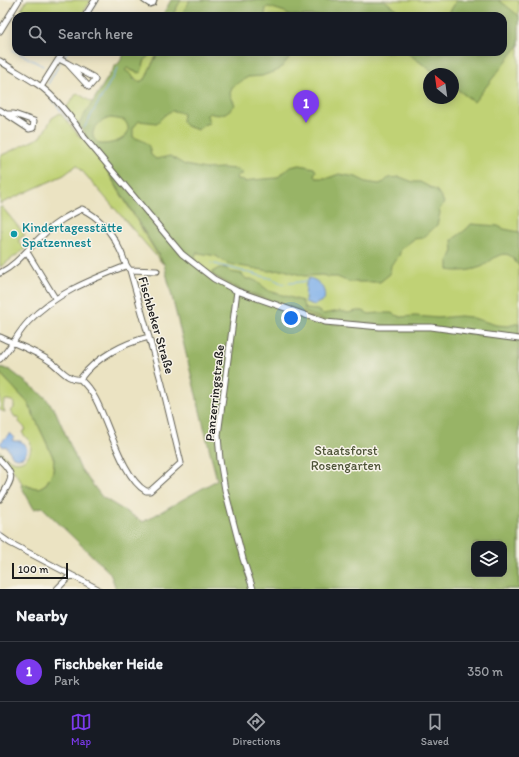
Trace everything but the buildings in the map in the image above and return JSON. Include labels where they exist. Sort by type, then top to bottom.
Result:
[{"type":"street","points":[[0,31],[19,0]]},
{"type":"street","points":[[89,12],[94,0]]},
{"type":"street","points":[[144,0],[150,4],[153,3],[154,0]]},
{"type":"street","points":[[42,87],[59,56]]},
{"type":"street","points":[[61,56],[66,63],[89,87],[94,80],[93,77],[66,63]]},
{"type":"street","points":[[0,61],[42,87],[61,106],[84,137],[182,254],[214,279],[237,291],[325,322],[380,327],[431,328],[519,339]]},
{"type":"street","points":[[0,110],[29,129],[33,128],[34,121],[14,114],[7,114]]},
{"type":"street","name":"Fischbeker Straße","points":[[27,252],[52,226],[63,218],[82,209],[91,213],[108,230],[118,246],[126,266],[130,270],[162,384],[181,463],[150,491],[146,492],[141,489],[133,480],[95,397],[80,379]]},
{"type":"street","points":[[0,273],[27,252],[55,298]]},
{"type":"street","points":[[0,359],[28,322],[55,298],[100,276],[126,266]]},
{"type":"street","points":[[130,270],[157,271]]},
{"type":"street","name":"Panzerringstraße","points":[[237,291],[218,435],[225,490],[243,559],[253,589]]},
{"type":"street","points":[[0,337],[20,345],[50,361],[71,378],[80,379],[92,366],[113,351],[149,337]]},
{"type":"street","points":[[0,460],[8,469],[12,478],[0,499]]},
{"type":"street","points":[[0,536],[10,543],[98,589]]},
{"type":"street","points":[[57,589],[71,574]]},
{"type":"green space","points":[[27,0],[91,0],[84,12],[24,12],[21,10]]},
{"type":"green space","points":[[171,0],[181,0],[174,12],[164,12]]},
{"type":"green space","points":[[181,0],[190,0],[183,12],[174,12]]},
{"type":"green space","points":[[190,0],[384,0],[400,12],[285,12],[269,7],[266,8],[265,12],[183,12]]},
{"type":"green space","points":[[203,0],[519,0],[519,589],[253,589],[325,322],[237,291],[192,263],[87,138],[163,264],[77,165],[64,175],[0,204],[0,156],[41,137],[52,118],[60,113],[80,137],[85,134],[101,110],[135,113],[170,56],[507,56],[507,12],[196,12]]},
{"type":"green space","points":[[457,0],[499,0],[519,16],[519,45],[474,102],[459,91],[459,68],[428,68],[411,56],[507,56],[507,12],[450,12]]},
{"type":"green space","name":"Staatsforst Rosengarten","points":[[123,56],[148,56],[141,72],[138,73],[127,68],[125,70],[132,75],[135,80],[140,82],[146,78],[157,56],[290,56],[279,70],[262,76],[248,77],[232,87],[230,94],[235,105],[229,111],[220,115],[209,113],[207,115],[209,123],[203,125],[198,130],[186,126],[182,121],[183,114],[171,111],[157,123],[139,121],[133,128],[133,137],[146,143],[149,147],[151,155],[156,159],[170,156],[185,165],[205,169],[237,169],[242,172],[242,174],[236,177],[237,179],[246,182],[252,180],[277,178],[290,167],[300,165],[314,168],[316,171],[314,175],[316,178],[328,178],[339,174],[356,177],[366,182],[379,184],[388,178],[400,177],[413,182],[420,182],[437,191],[444,203],[439,210],[440,213],[437,225],[423,238],[414,239],[401,249],[399,256],[391,265],[390,274],[380,282],[349,282],[337,277],[322,275],[304,276],[284,270],[269,271],[228,264],[216,256],[199,253],[196,253],[196,263],[213,280],[324,323],[405,330],[431,328],[519,341],[519,589],[116,589],[110,573],[42,507],[34,509],[21,486],[22,483],[30,487],[39,488],[46,484],[53,472],[54,459],[28,403],[0,373],[0,367],[10,370],[44,396],[55,410],[80,468],[102,497],[143,522],[217,480],[164,264],[85,134],[78,125]],"holes":[[[111,118],[124,120],[128,126],[126,135],[112,143],[100,144],[93,136],[95,128],[106,119]]]},
{"type":"green space","points":[[148,56],[157,56],[147,77],[144,80],[138,81],[125,70],[127,68],[135,72],[142,70]]},
{"type":"green space","points":[[77,93],[93,103],[78,125],[66,108]]},
{"type":"green space","points":[[0,207],[2,207],[25,235],[19,239],[19,243],[25,249],[0,267]]},
{"type":"green space","points":[[471,224],[498,226],[504,229],[519,232],[519,266],[511,256],[505,254],[498,256],[481,267],[460,271],[448,270],[448,262],[453,251],[452,240],[465,231]]},
{"type":"green space","points":[[219,268],[226,268],[230,272],[242,274],[246,279],[256,281],[269,291],[302,301],[305,309],[317,310],[323,314],[340,311],[348,313],[363,311],[369,314],[391,313],[401,317],[470,317],[496,325],[508,326],[519,323],[519,337],[325,320],[240,289],[213,275],[212,272]]},
{"type":"green space","points":[[0,373],[28,403],[54,459],[53,472],[46,484],[39,488],[30,487],[22,483],[13,470],[0,457],[0,451],[11,460],[17,462],[24,460],[31,450],[31,446],[30,442],[22,432],[26,429],[19,422],[19,417],[15,417],[11,411],[14,408],[14,403],[7,400],[4,401],[3,407],[5,412],[0,410]]},
{"type":"water","points":[[309,278],[319,283],[325,296],[324,300],[314,305],[305,302],[306,283]]},
{"type":"water","points":[[10,433],[14,437],[12,440],[20,441],[25,444],[27,450],[23,457],[13,457],[6,446],[3,447],[0,443]]},
{"type":"waterway","points":[[91,12],[98,0]]},
{"type":"waterway","points":[[24,56],[43,66]]},
{"type":"waterway","points":[[48,84],[60,63]]},
{"type":"waterway","points":[[84,128],[118,68]]},
{"type":"waterway","points":[[53,101],[70,122]]},
{"type":"waterway","points":[[211,263],[273,279],[283,284],[307,281]]},
{"type":"place","name":"Fischbeker Heide","points":[[306,123]]},
{"type":"place","name":"Kindertagesstätte Spatzennest","points":[[14,234]]}]
